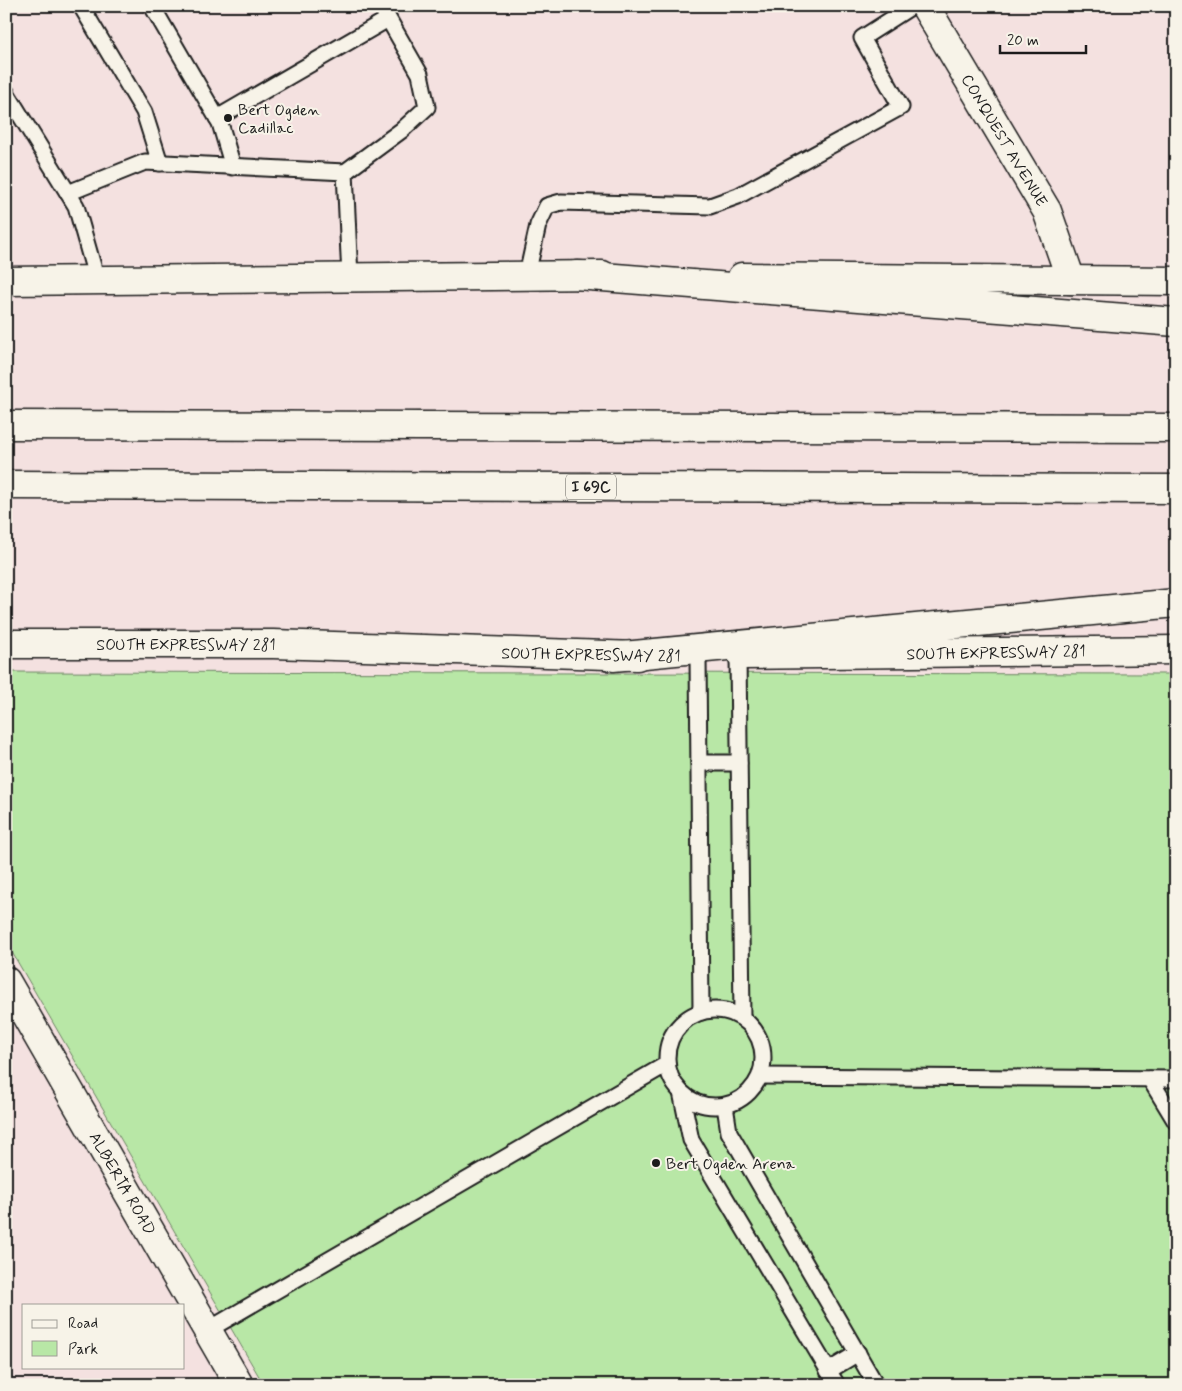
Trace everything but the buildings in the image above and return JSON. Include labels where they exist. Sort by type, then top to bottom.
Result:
[{"type":"main road","name":"CONQUEST AVENUE","points":[[925,6],[1047,211],[1071,280]]},
{"type":"main road","points":[[577,275],[1176,322]]},
{"type":"main road","points":[[6,281],[577,275],[1176,281]]},
{"type":"main road","points":[[6,425],[1176,428]]},
{"type":"main road","name":"I 69C","points":[[6,485],[1176,489]]},
{"type":"main road","points":[[614,657],[1176,603]]},
{"type":"main road","name":"SOUTH EXPRESSWAY 281","points":[[6,644],[273,644],[614,657],[1176,650]]},
{"type":"main road","name":"ALBERTA ROAD","points":[[6,981],[239,1385]]},
{"type":"lane","points":[[81,6],[144,112],[160,163]]},
{"type":"lane","points":[[152,6],[217,118],[233,166]]},
{"type":"lane","points":[[527,275],[538,224],[547,206],[561,202],[710,206],[738,196],[901,107],[862,38],[912,6]]},
{"type":"lane","points":[[68,193],[145,162],[345,172],[402,130],[427,107],[420,74],[384,12],[217,118]]},
{"type":"lane","points":[[6,92],[76,206],[97,280]]},
{"type":"lane","points":[[345,172],[350,277]]},
{"type":"lane","points":[[738,655],[742,1018]]},
{"type":"lane","points":[[698,656],[702,1012]]},
{"type":"lane","points":[[699,763],[740,763]]},
{"type":"lane","points":[[712,1010],[728,1012],[742,1018],[754,1030],[761,1044],[763,1060],[760,1076],[752,1089],[740,1100],[725,1106],[709,1106],[694,1101],[681,1092],[672,1079],[667,1064],[668,1048],[674,1034],[684,1022],[702,1012],[712,1010]]},
{"type":"lane","points":[[208,1330],[667,1064]]},
{"type":"lane","points":[[760,1076],[1176,1079]]},
{"type":"lane","points":[[1150,1079],[1176,1122]]},
{"type":"lane","points":[[681,1092],[691,1140],[837,1385]]},
{"type":"lane","points":[[725,1106],[729,1132],[876,1385]]},
{"type":"lane","points":[[828,1371],[858,1354]]},
{"type":"green space","name":"Bert Ogden Arena","points":[[6,672],[1176,674],[1176,1385],[264,1385],[6,942]]},
{"type":"place","name":"Bert Ogden Cadillac","points":[[228,118]]},
{"type":"place","name":"Bert Ogden Arena","points":[[656,1163]]}]
